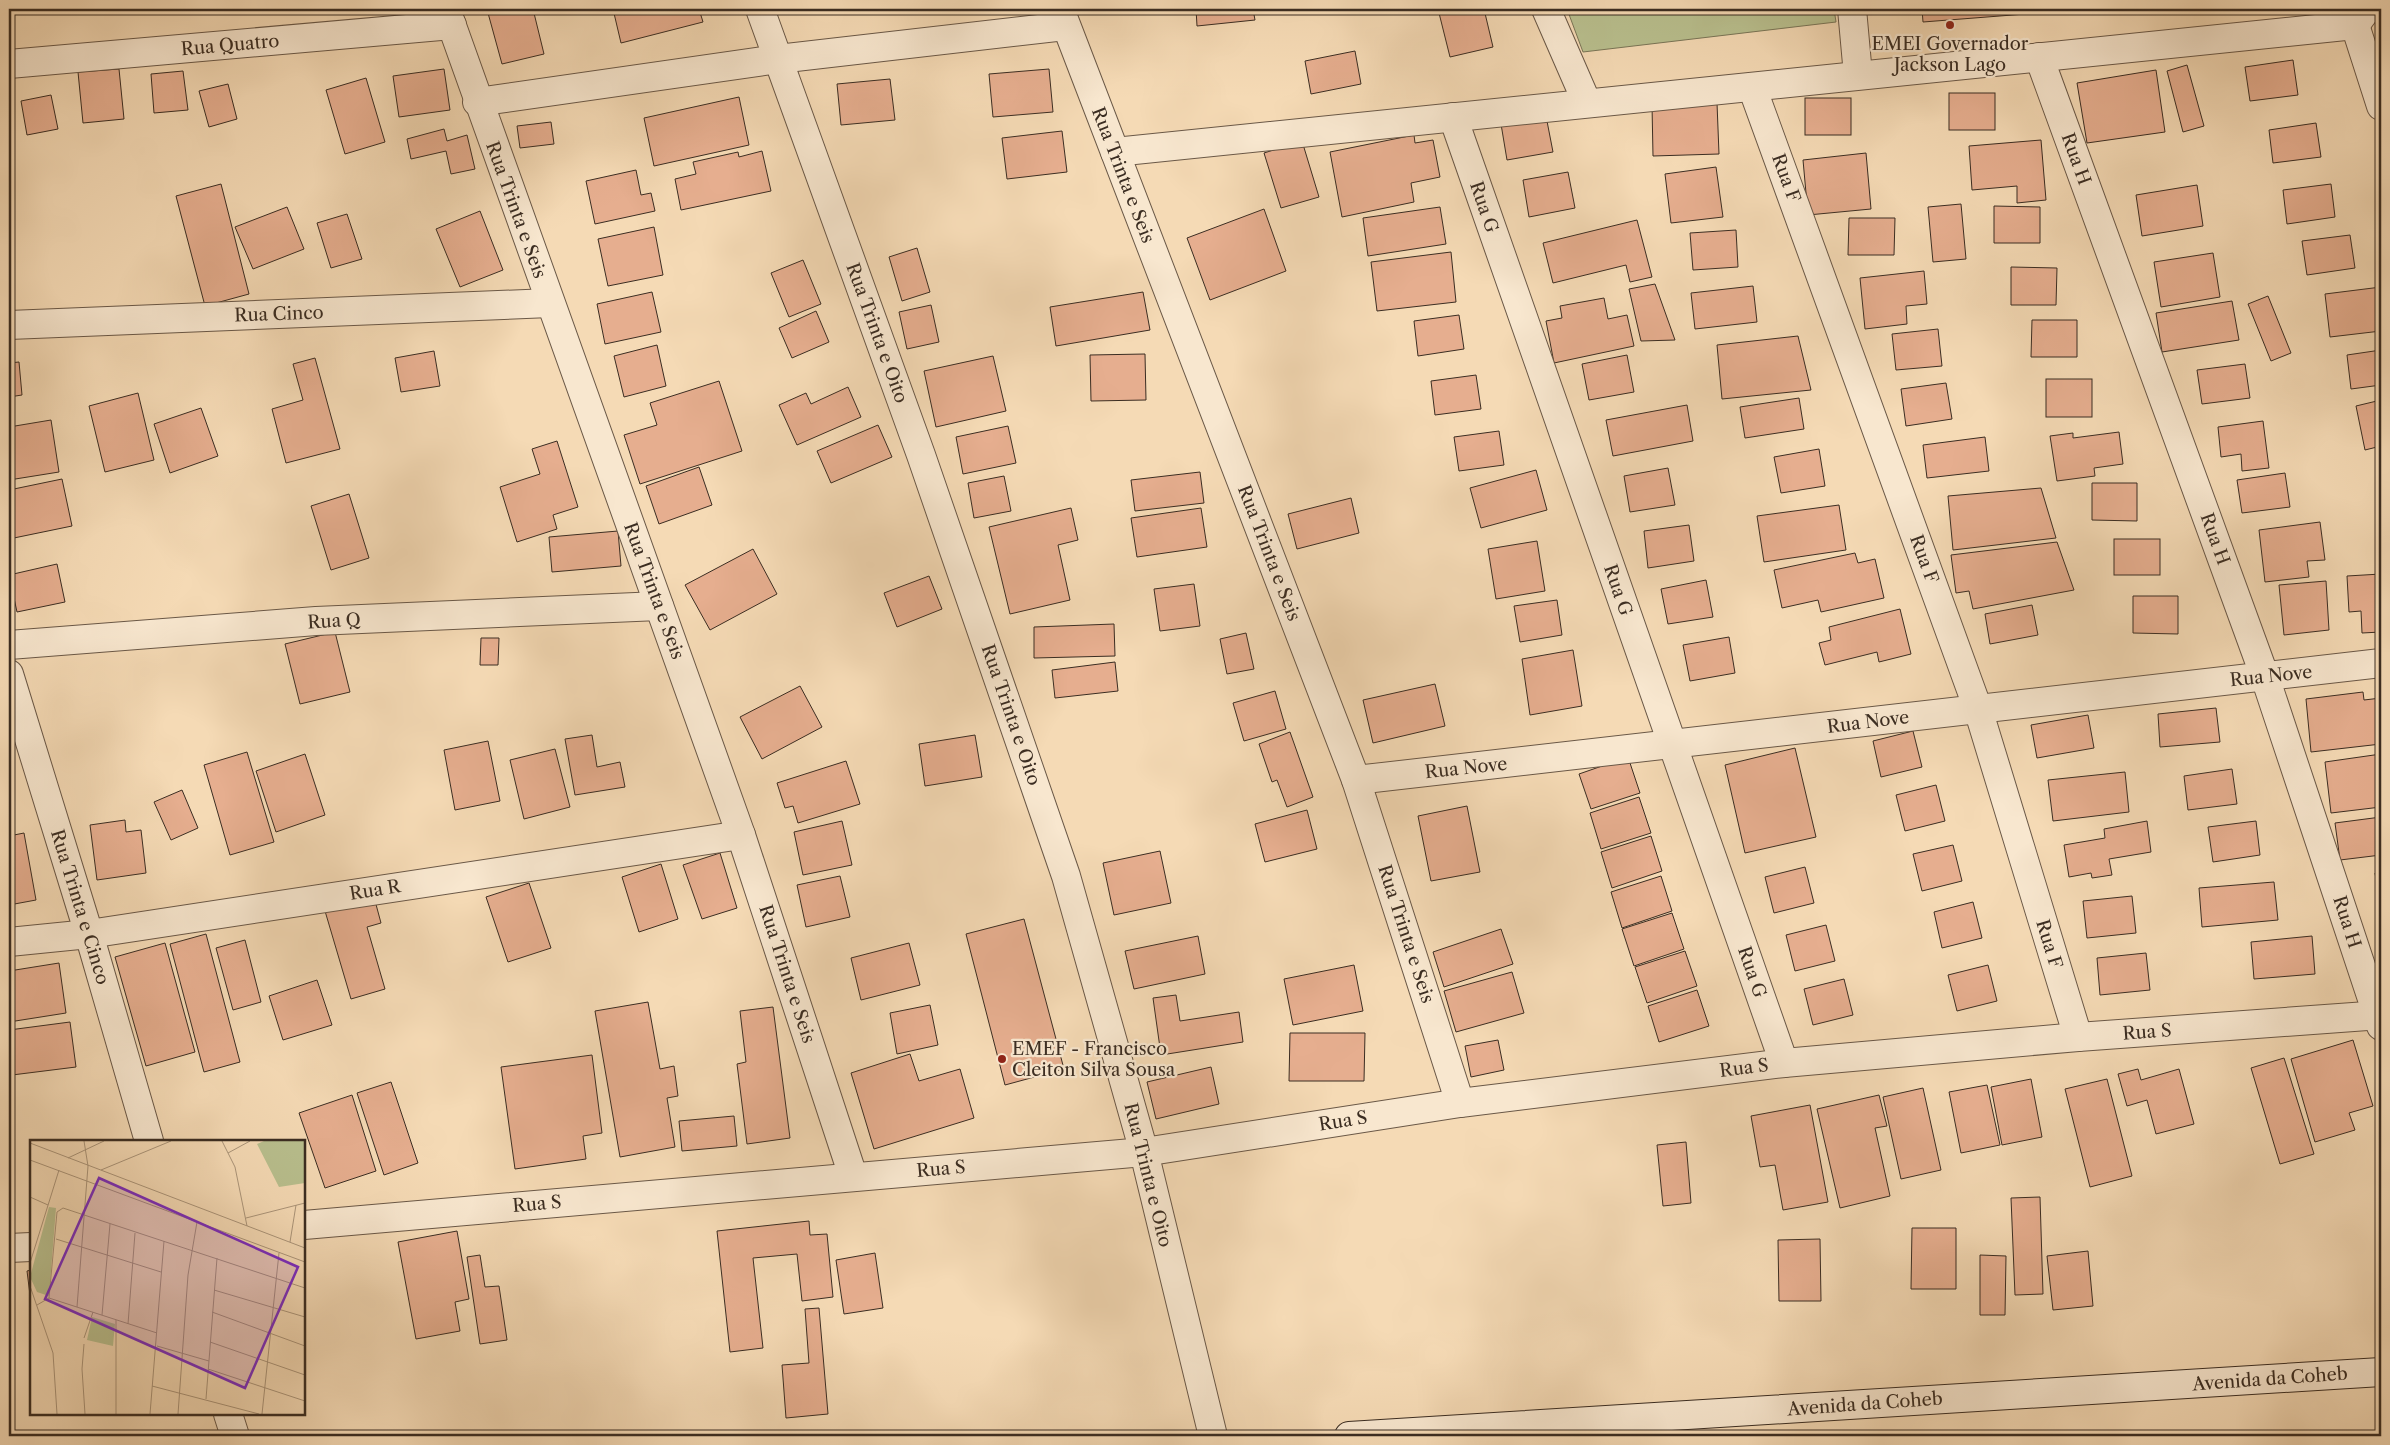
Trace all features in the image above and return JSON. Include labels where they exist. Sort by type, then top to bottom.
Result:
[{"type":"street","name":"Rua Trinta e Oito","points":[[760,9],[921,456],[1066,876],[1144,1152],[1213,1436]]},
{"type":"street","points":[[1546,9],[1587,103]]},
{"type":"street","points":[[1852,9],[1858,75]]},
{"type":"street","name":"Rua Quatro","points":[[9,64],[449,17]]},
{"type":"street","name":"Rua Trinta e Seis","points":[[449,17],[477,102],[741,834],[853,1176]]},
{"type":"street","points":[[1115,152],[2039,57],[2361,17],[2381,106]]},
{"type":"street","points":[[477,102],[1062,18]]},
{"type":"street","name":"Rua Trinta e Seis","points":[[1062,18],[1356,780],[1460,1103]]},
{"type":"street","name":"Rua H","points":[[2039,57],[2265,676],[2380,1019]]},
{"type":"street","name":"Rua F","points":[[1752,87],[1978,709],[2078,1037]]},
{"type":"street","name":"Rua G","points":[[1453,116],[1784,1063]]},
{"type":"street","name":"Rua Cinco","points":[[9,324],[550,304]]},
{"type":"street","name":"Rua Q","points":[[9,644],[316,621],[660,606]]},
{"type":"street","name":"Rua Nove","points":[[1356,780],[2381,663]]},
{"type":"street","name":"Rua Trinta e Cinco","points":[[9,674],[89,934],[149,1140]]},
{"type":"street","name":"Rua R","points":[[9,942],[89,934],[741,834]]},
{"type":"street","name":"Rua S","points":[[305,1225],[1144,1152],[1460,1103],[1784,1063],[2078,1037],[2380,1019]]},
{"type":"street","points":[[9,1248],[30,1247]]},
{"type":"street","name":"Avenida da Coheb","points":[[1349,1436],[2381,1372]]},
{"type":"street","points":[[228,1415],[235,1436]]},
{"type":"green space","points":[[1567,9],[1834,9],[1836,22],[1583,52]]},
{"type":"building","points":[[504,9],[533,9],[544,54],[502,64],[488,13]]},
{"type":"building","points":[[613,9],[699,9],[703,22],[621,43]]},
{"type":"building","points":[[1196,9],[1253,9],[1255,20],[1197,26]]},
{"type":"building","points":[[1438,9],[1484,9],[1493,47],[1450,57]]},
{"type":"building","points":[[1922,9],[2037,9],[2038,13],[1923,22]]},
{"type":"building","points":[[1355,51],[1361,84],[1311,94],[1305,61]]},
{"type":"building","points":[[2293,60],[2298,95],[2250,101],[2245,67]]},
{"type":"building","points":[[2187,65],[2204,126],[2183,132],[2167,71]]},
{"type":"building","points":[[119,69],[124,119],[83,123],[78,72]]},
{"type":"building","points":[[444,69],[450,110],[399,117],[393,76]]},
{"type":"building","points":[[1049,69],[1053,112],[993,117],[989,74]]},
{"type":"building","points":[[2156,70],[2165,132],[2087,143],[2077,83]]},
{"type":"building","points":[[183,71],[188,110],[154,113],[151,74]]},
{"type":"building","points":[[366,78],[385,142],[345,154],[326,90]]},
{"type":"building","points":[[890,79],[895,120],[841,125],[837,84]]},
{"type":"building","points":[[228,84],[237,119],[209,127],[199,91]]},
{"type":"building","points":[[1949,93],[1995,93],[1995,130],[1949,130]]},
{"type":"building","points":[[51,95],[58,129],[27,135],[21,101]]},
{"type":"building","points":[[739,97],[749,145],[654,166],[644,118]]},
{"type":"building","points":[[1805,98],[1851,98],[1851,135],[1805,135]]},
{"type":"building","points":[[1717,103],[1719,154],[1653,156],[1652,105]]},
{"type":"building","points":[[1546,116],[1553,152],[1507,160],[1501,124]]},
{"type":"building","points":[[551,122],[554,144],[520,148],[517,126]]},
{"type":"building","points":[[2316,123],[2321,157],[2273,163],[2269,130]]},
{"type":"building","points":[[444,129],[447,141],[467,135],[475,169],[451,174],[446,151],[411,159],[407,139]]},
{"type":"building","points":[[1062,131],[1067,172],[1007,179],[1002,138]]},
{"type":"building","points":[[1414,135],[1415,143],[1433,140],[1440,177],[1411,183],[1414,202],[1342,217],[1330,152]]},
{"type":"building","points":[[2041,140],[2046,200],[2017,203],[2017,186],[1972,190],[1969,146]]},
{"type":"building","points":[[1302,141],[1319,197],[1281,208],[1264,153]]},
{"type":"building","points":[[762,151],[771,191],[681,210],[675,179],[696,174],[693,162],[738,152],[739,157]]},
{"type":"building","points":[[1866,153],[1871,209],[1808,215],[1803,160]]},
{"type":"building","points":[[1716,167],[1723,217],[1671,223],[1665,174]]},
{"type":"building","points":[[636,170],[641,195],[651,193],[655,211],[595,224],[586,181]]},
{"type":"building","points":[[1568,172],[1575,208],[1529,217],[1523,180]]},
{"type":"building","points":[[221,184],[249,294],[205,306],[176,196]]},
{"type":"building","points":[[2331,184],[2335,217],[2287,224],[2283,190]]},
{"type":"building","points":[[2197,185],[2203,226],[2142,236],[2136,195]]},
{"type":"building","points":[[1961,204],[1966,259],[1933,262],[1928,207]]},
{"type":"building","points":[[1994,206],[2040,207],[2040,243],[1994,243]]},
{"type":"building","points":[[287,207],[304,249],[253,269],[235,227]]},
{"type":"building","points":[[1440,207],[1446,244],[1368,256],[1363,218]]},
{"type":"building","points":[[1264,209],[1286,271],[1210,300],[1187,238]]},
{"type":"building","points":[[480,211],[503,270],[460,287],[436,229]]},
{"type":"building","points":[[347,214],[362,259],[331,268],[317,223]]},
{"type":"building","points":[[1849,218],[1895,218],[1894,255],[1848,255]]},
{"type":"building","points":[[1637,220],[1652,277],[1630,282],[1626,265],[1553,283],[1543,243]]},
{"type":"building","points":[[654,227],[663,275],[608,286],[598,239]]},
{"type":"building","points":[[1736,230],[1738,267],[1693,270],[1690,233]]},
{"type":"building","points":[[2350,235],[2355,268],[2307,275],[2302,241]]},
{"type":"building","points":[[917,248],[930,292],[902,301],[889,257]]},
{"type":"building","points":[[1451,252],[1456,302],[1377,311],[1371,262]]},
{"type":"building","points":[[2213,253],[2220,297],[2161,307],[2154,262]]},
{"type":"building","points":[[803,260],[821,304],[789,317],[771,273]]},
{"type":"building","points":[[2011,267],[2057,268],[2056,305],[2011,305]]},
{"type":"building","points":[[1924,271],[1927,304],[1906,306],[1907,324],[1865,329],[1860,278]]},
{"type":"building","points":[[1655,284],[1675,340],[1641,341],[1629,289]]},
{"type":"building","points":[[1753,286],[1757,322],[1695,329],[1691,293]]},
{"type":"building","points":[[2381,287],[2381,331],[2330,337],[2325,294]]},
{"type":"building","points":[[652,292],[661,332],[605,344],[597,304]]},
{"type":"building","points":[[1143,292],[1150,330],[1056,346],[1050,307]]},
{"type":"building","points":[[2268,296],[2291,353],[2271,361],[2248,304]]},
{"type":"building","points":[[1604,298],[1608,319],[1627,315],[1634,346],[1554,363],[1546,321],[1562,318],[1560,306]]},
{"type":"building","points":[[2232,301],[2239,340],[2162,352],[2156,313]]},
{"type":"building","points":[[931,305],[939,342],[907,349],[899,312]]},
{"type":"building","points":[[816,311],[829,342],[792,358],[779,328]]},
{"type":"building","points":[[1459,315],[1464,349],[1418,356],[1414,321]]},
{"type":"building","points":[[2032,320],[2077,320],[2077,357],[2031,357]]},
{"type":"building","points":[[1938,329],[1942,366],[1896,370],[1892,334]]},
{"type":"building","points":[[1798,336],[1811,390],[1722,399],[1717,345]]},
{"type":"building","points":[[657,345],[666,386],[624,397],[614,356]]},
{"type":"building","points":[[2381,350],[2381,385],[2351,389],[2347,355]]},
{"type":"building","points":[[434,351],[440,386],[401,392],[395,358]]},
{"type":"building","points":[[1145,354],[1146,400],[1091,401],[1090,355]]},
{"type":"building","points":[[1627,355],[1634,392],[1589,400],[1582,364]]},
{"type":"building","points":[[993,356],[1006,411],[936,427],[924,371]]},
{"type":"building","points":[[315,358],[340,449],[286,463],[272,409],[303,400],[293,364]]},
{"type":"building","points":[[19,362],[22,395],[9,397],[9,363]]},
{"type":"building","points":[[2245,364],[2250,398],[2202,404],[2197,370]]},
{"type":"building","points":[[1476,375],[1481,409],[1435,415],[1431,381]]},
{"type":"building","points":[[2046,379],[2092,379],[2092,417],[2046,417]]},
{"type":"building","points":[[719,381],[742,451],[640,484],[624,435],[657,425],[650,403]]},
{"type":"building","points":[[1946,383],[1952,419],[1906,426],[1901,389]]},
{"type":"building","points":[[848,387],[861,417],[797,445],[779,405],[806,393],[811,404]]},
{"type":"building","points":[[138,393],[154,460],[105,472],[89,406]]},
{"type":"building","points":[[1799,398],[1804,429],[1745,438],[1740,407]]},
{"type":"building","points":[[2381,400],[2381,446],[2365,450],[2356,406]]},
{"type":"building","points":[[1687,405],[1693,441],[1613,456],[1606,420]]},
{"type":"building","points":[[201,408],[218,456],[170,473],[154,424]]},
{"type":"building","points":[[51,420],[59,472],[9,480],[9,427]]},
{"type":"building","points":[[2263,421],[2269,468],[2242,471],[2241,454],[2221,457],[2218,427]]},
{"type":"building","points":[[878,425],[892,457],[831,483],[817,451]]},
{"type":"building","points":[[1008,426],[1016,463],[963,474],[956,437]]},
{"type":"building","points":[[1499,431],[1504,465],[1459,471],[1454,437]]},
{"type":"building","points":[[2119,432],[2123,464],[2094,468],[2095,476],[2057,481],[2050,436],[2073,433],[2073,438]]},
{"type":"building","points":[[1985,437],[1989,471],[1927,478],[1923,445]]},
{"type":"building","points":[[557,441],[578,507],[553,515],[557,529],[517,542],[500,487],[540,474],[532,449]]},
{"type":"building","points":[[1819,449],[1825,486],[1781,493],[1774,457]]},
{"type":"building","points":[[699,467],[712,505],[659,524],[646,486]]},
{"type":"building","points":[[1668,468],[1675,505],[1630,512],[1624,476]]},
{"type":"building","points":[[1536,470],[1547,510],[1481,528],[1470,488]]},
{"type":"building","points":[[1200,472],[1204,503],[1135,511],[1131,480]]},
{"type":"building","points":[[2285,473],[2290,507],[2242,513],[2237,480]]},
{"type":"building","points":[[1004,476],[1011,511],[974,518],[968,483]]},
{"type":"building","points":[[62,479],[72,526],[9,539],[9,490]]},
{"type":"building","points":[[2092,483],[2137,483],[2137,521],[2092,520]]},
{"type":"building","points":[[2041,488],[2056,538],[1953,550],[1948,496]]},
{"type":"building","points":[[349,494],[369,558],[331,570],[311,506]]},
{"type":"building","points":[[1351,498],[1359,533],[1297,549],[1288,514]]},
{"type":"building","points":[[1839,505],[1846,550],[1764,562],[1757,516]]},
{"type":"building","points":[[1071,508],[1078,540],[1058,545],[1070,600],[1010,614],[989,527]]},
{"type":"building","points":[[1201,508],[1207,547],[1137,557],[1131,518]]},
{"type":"building","points":[[2320,522],[2325,560],[2307,561],[2309,577],[2265,582],[2259,530]]},
{"type":"building","points":[[1689,525],[1694,561],[1648,568],[1644,531]]},
{"type":"building","points":[[618,531],[621,566],[552,572],[549,537]]},
{"type":"building","points":[[2114,539],[2160,539],[2160,575],[2114,575]]},
{"type":"building","points":[[1537,541],[1545,591],[1496,599],[1488,549]]},
{"type":"building","points":[[2057,542],[2074,590],[1973,609],[1969,591],[1956,593],[1951,555]]},
{"type":"building","points":[[753,549],[777,594],[710,630],[685,585]]},
{"type":"building","points":[[1855,553],[1858,563],[1875,559],[1884,598],[1821,612],[1818,600],[1782,608],[1774,570]]},
{"type":"building","points":[[57,564],[65,602],[17,612],[9,575]]},
{"type":"building","points":[[2381,574],[2381,632],[2362,633],[2361,611],[2349,612],[2347,576]]},
{"type":"building","points":[[929,576],[942,609],[897,627],[884,593]]},
{"type":"building","points":[[1706,580],[1713,617],[1668,624],[1661,589]]},
{"type":"building","points":[[2326,581],[2329,630],[2284,635],[2279,585]]},
{"type":"building","points":[[1194,584],[1200,626],[1160,631],[1154,589]]},
{"type":"building","points":[[2133,596],[2178,596],[2178,634],[2133,633]]},
{"type":"building","points":[[1557,600],[1562,635],[1520,642],[1514,606]]},
{"type":"building","points":[[2032,605],[2038,635],[1990,644],[1985,614]]},
{"type":"building","points":[[1900,609],[1911,654],[1879,662],[1877,652],[1825,665],[1819,643],[1831,640],[1829,627]]},
{"type":"building","points":[[1114,624],[1115,656],[1034,658],[1034,627]]},
{"type":"building","points":[[335,632],[350,692],[300,704],[285,644]]},
{"type":"building","points":[[1246,633],[1254,669],[1227,674],[1220,639]]},
{"type":"building","points":[[1729,637],[1735,673],[1690,681],[1683,645]]},
{"type":"building","points":[[481,638],[499,638],[498,665],[480,665]]},
{"type":"building","points":[[1573,650],[1582,706],[1530,715],[1522,659]]},
{"type":"building","points":[[1115,662],[1118,691],[1055,698],[1052,670]]},
{"type":"building","points":[[1435,684],[1445,726],[1373,743],[1363,700]]},
{"type":"building","points":[[800,686],[822,727],[762,759],[740,717]]},
{"type":"building","points":[[1275,691],[1286,729],[1244,741],[1233,703]]},
{"type":"building","points":[[2363,692],[2364,700],[2381,698],[2381,744],[2311,752],[2306,699]]},
{"type":"building","points":[[2216,708],[2220,742],[2160,747],[2158,714]]},
{"type":"building","points":[[2088,715],[2094,748],[2037,758],[2031,725]]},
{"type":"building","points":[[1913,731],[1922,767],[1881,777],[1873,741]]},
{"type":"building","points":[[1290,732],[1313,797],[1287,807],[1277,780],[1272,782],[1259,744]]},
{"type":"building","points":[[592,735],[597,767],[620,762],[625,787],[575,795],[565,739]]},
{"type":"building","points":[[975,735],[982,777],[925,786],[919,744]]},
{"type":"building","points":[[488,741],[500,801],[455,810],[444,750]]},
{"type":"building","points":[[1795,748],[1816,837],[1745,853],[1725,765]]},
{"type":"building","points":[[555,749],[570,807],[524,819],[510,760]]},
{"type":"building","points":[[247,752],[274,842],[230,855],[204,765]]},
{"type":"building","points":[[305,754],[325,815],[276,832],[256,771]]},
{"type":"building","points":[[2381,754],[2381,807],[2331,813],[2325,762]]},
{"type":"building","points":[[1628,757],[1640,793],[1591,809],[1579,774]]},
{"type":"building","points":[[846,761],[860,804],[798,823],[793,806],[785,808],[777,783]]},
{"type":"building","points":[[2232,769],[2237,804],[2188,810],[2184,776]]},
{"type":"building","points":[[2125,772],[2129,812],[2053,821],[2048,780]]},
{"type":"building","points":[[1936,785],[1945,821],[1905,831],[1896,795]]},
{"type":"building","points":[[182,790],[198,828],[171,840],[154,802]]},
{"type":"building","points":[[1639,797],[1651,833],[1601,849],[1590,813]]},
{"type":"building","points":[[1467,806],[1480,872],[1431,881],[1418,816]]},
{"type":"building","points":[[1307,810],[1317,849],[1265,862],[1255,824]]},
{"type":"building","points":[[2381,817],[2381,855],[2340,860],[2335,823]]},
{"type":"building","points":[[125,820],[126,832],[141,830],[146,873],[97,880],[90,825]]},
{"type":"building","points":[[842,821],[852,865],[803,875],[794,832]]},
{"type":"building","points":[[2147,821],[2151,852],[2109,859],[2112,875],[2092,878],[2091,873],[2069,877],[2064,845],[2105,838],[2104,829]]},
{"type":"building","points":[[2256,821],[2260,855],[2213,862],[2208,827]]},
{"type":"building","points":[[24,833],[36,900],[9,905],[9,836]]},
{"type":"building","points":[[1651,836],[1662,871],[1612,888],[1601,852]]},
{"type":"building","points":[[1953,845],[1962,881],[1922,891],[1913,854]]},
{"type":"building","points":[[1160,851],[1171,903],[1114,915],[1103,863]]},
{"type":"building","points":[[720,853],[737,908],[702,919],[683,865]]},
{"type":"building","points":[[661,864],[678,919],[639,932],[622,877]]},
{"type":"building","points":[[1805,867],[1814,903],[1774,913],[1765,877]]},
{"type":"building","points":[[2381,872],[2381,909],[2375,873]]},
{"type":"building","points":[[840,876],[850,917],[806,927],[797,885]]},
{"type":"building","points":[[1661,876],[1672,911],[1622,928],[1611,892]]},
{"type":"building","points":[[2274,882],[2278,920],[2202,927],[2199,888]]},
{"type":"building","points":[[529,883],[551,948],[508,962],[486,897]]},
{"type":"building","points":[[2132,896],[2136,933],[2087,938],[2083,901]]},
{"type":"building","points":[[374,897],[381,923],[367,927],[385,989],[351,999],[325,911]]},
{"type":"building","points":[[1973,902],[1982,938],[1942,948],[1934,912]]},
{"type":"building","points":[[1672,913],[1684,949],[1634,966],[1622,929]]},
{"type":"building","points":[[1024,919],[1064,1069],[1005,1085],[966,934]]},
{"type":"building","points":[[1826,925],[1835,961],[1795,971],[1786,935]]},
{"type":"building","points":[[1501,929],[1513,964],[1444,987],[1433,952]]},
{"type":"building","points":[[206,934],[240,1062],[204,1072],[170,944]]},
{"type":"building","points":[[1198,936],[1205,974],[1134,989],[1125,951]]},
{"type":"building","points":[[2312,936],[2315,974],[2254,979],[2251,942]]},
{"type":"building","points":[[245,940],[261,1002],[233,1010],[216,948]]},
{"type":"building","points":[[165,943],[195,1052],[146,1066],[115,957]]},
{"type":"building","points":[[909,943],[920,985],[861,1000],[851,958]]},
{"type":"building","points":[[1685,951],[1697,986],[1647,1003],[1635,967]]},
{"type":"building","points":[[2146,953],[2150,990],[2100,995],[2097,958]]},
{"type":"building","points":[[59,963],[66,1013],[9,1022],[9,971]]},
{"type":"building","points":[[1354,965],[1363,1011],[1293,1025],[1284,979]]},
{"type":"building","points":[[1988,965],[1997,1001],[1957,1011],[1948,975]]},
{"type":"building","points":[[1512,972],[1524,1013],[1456,1032],[1444,991]]},
{"type":"building","points":[[1844,979],[1853,1015],[1813,1025],[1804,989]]},
{"type":"building","points":[[317,980],[332,1025],[283,1040],[269,996]]},
{"type":"building","points":[[1697,990],[1709,1026],[1659,1042],[1648,1006]]},
{"type":"building","points":[[1176,995],[1180,1021],[1239,1012],[1243,1042],[1161,1055],[1153,998]]},
{"type":"building","points":[[648,1002],[660,1069],[674,1066],[678,1096],[667,1098],[675,1147],[620,1157],[595,1011]]},
{"type":"building","points":[[930,1005],[938,1045],[897,1054],[890,1013]]},
{"type":"building","points":[[773,1007],[790,1138],[747,1144],[737,1064],[746,1062],[740,1011]]},
{"type":"building","points":[[70,1022],[76,1067],[12,1075],[9,1030]]},
{"type":"building","points":[[1290,1033],[1365,1033],[1364,1081],[1289,1081]]},
{"type":"building","points":[[1498,1040],[1504,1070],[1471,1077],[1465,1046]]},
{"type":"building","points":[[2353,1040],[2373,1106],[2349,1113],[2355,1130],[2315,1142],[2291,1059]]},
{"type":"building","points":[[910,1054],[919,1081],[960,1069],[974,1118],[874,1149],[851,1073]]},
{"type":"building","points":[[592,1055],[602,1133],[583,1136],[586,1159],[515,1169],[501,1067]]},
{"type":"building","points":[[2284,1058],[2314,1154],[2280,1164],[2251,1068]]},
{"type":"building","points":[[1211,1067],[1219,1104],[1156,1119],[1147,1082]]},
{"type":"building","points":[[2138,1069],[2141,1080],[2179,1069],[2194,1124],[2156,1134],[2147,1100],[2127,1106],[2118,1074]]},
{"type":"building","points":[[2031,1079],[2042,1137],[2002,1145],[1991,1087]]},
{"type":"building","points":[[2107,1079],[2132,1176],[2090,1187],[2065,1089]]},
{"type":"building","points":[[391,1082],[418,1163],[384,1175],[357,1093]]},
{"type":"building","points":[[1987,1085],[2000,1145],[1961,1153],[1949,1092]]},
{"type":"building","points":[[1923,1088],[1941,1170],[1901,1179],[1883,1097]]},
{"type":"building","points":[[352,1095],[376,1171],[325,1188],[299,1113]]},
{"type":"building","points":[[1879,1095],[1887,1126],[1875,1128],[1890,1196],[1840,1208],[1817,1109]]},
{"type":"building","points":[[1810,1105],[1828,1202],[1783,1210],[1775,1165],[1760,1167],[1751,1116]]},
{"type":"building","points":[[734,1116],[737,1146],[682,1151],[679,1121]]},
{"type":"building","points":[[1686,1142],[1691,1203],[1663,1206],[1657,1145]]},
{"type":"building","points":[[2040,1197],[2043,1294],[2015,1295],[2011,1198]]},
{"type":"building","points":[[809,1221],[810,1235],[827,1234],[833,1297],[802,1301],[797,1254],[753,1258],[763,1348],[730,1352],[717,1231]]},
{"type":"building","points":[[1912,1228],[1956,1228],[1956,1289],[1911,1289]]},
{"type":"building","points":[[457,1231],[469,1299],[455,1302],[460,1331],[416,1339],[398,1242]]},
{"type":"building","points":[[1820,1239],[1821,1301],[1779,1301],[1778,1240]]},
{"type":"building","points":[[2088,1251],[2093,1306],[2053,1310],[2047,1256]]},
{"type":"building","points":[[875,1253],[883,1308],[844,1314],[836,1260]]},
{"type":"building","points":[[480,1255],[485,1287],[499,1286],[507,1340],[480,1344],[467,1257]]},
{"type":"building","points":[[1980,1255],[2006,1256],[2005,1315],[1980,1315]]},
{"type":"building","points":[[30,1270],[30,1295],[27,1271]]},
{"type":"building","points":[[819,1308],[828,1414],[786,1418],[782,1365],[809,1363],[805,1309]]},
{"type":"place","name":"EMEI Governador Jackson Lago","points":[[1950,25]]},
{"type":"place","name":"EMEF - Francisco Cleiton Silva Sousa","points":[[1002,1059]]}]
